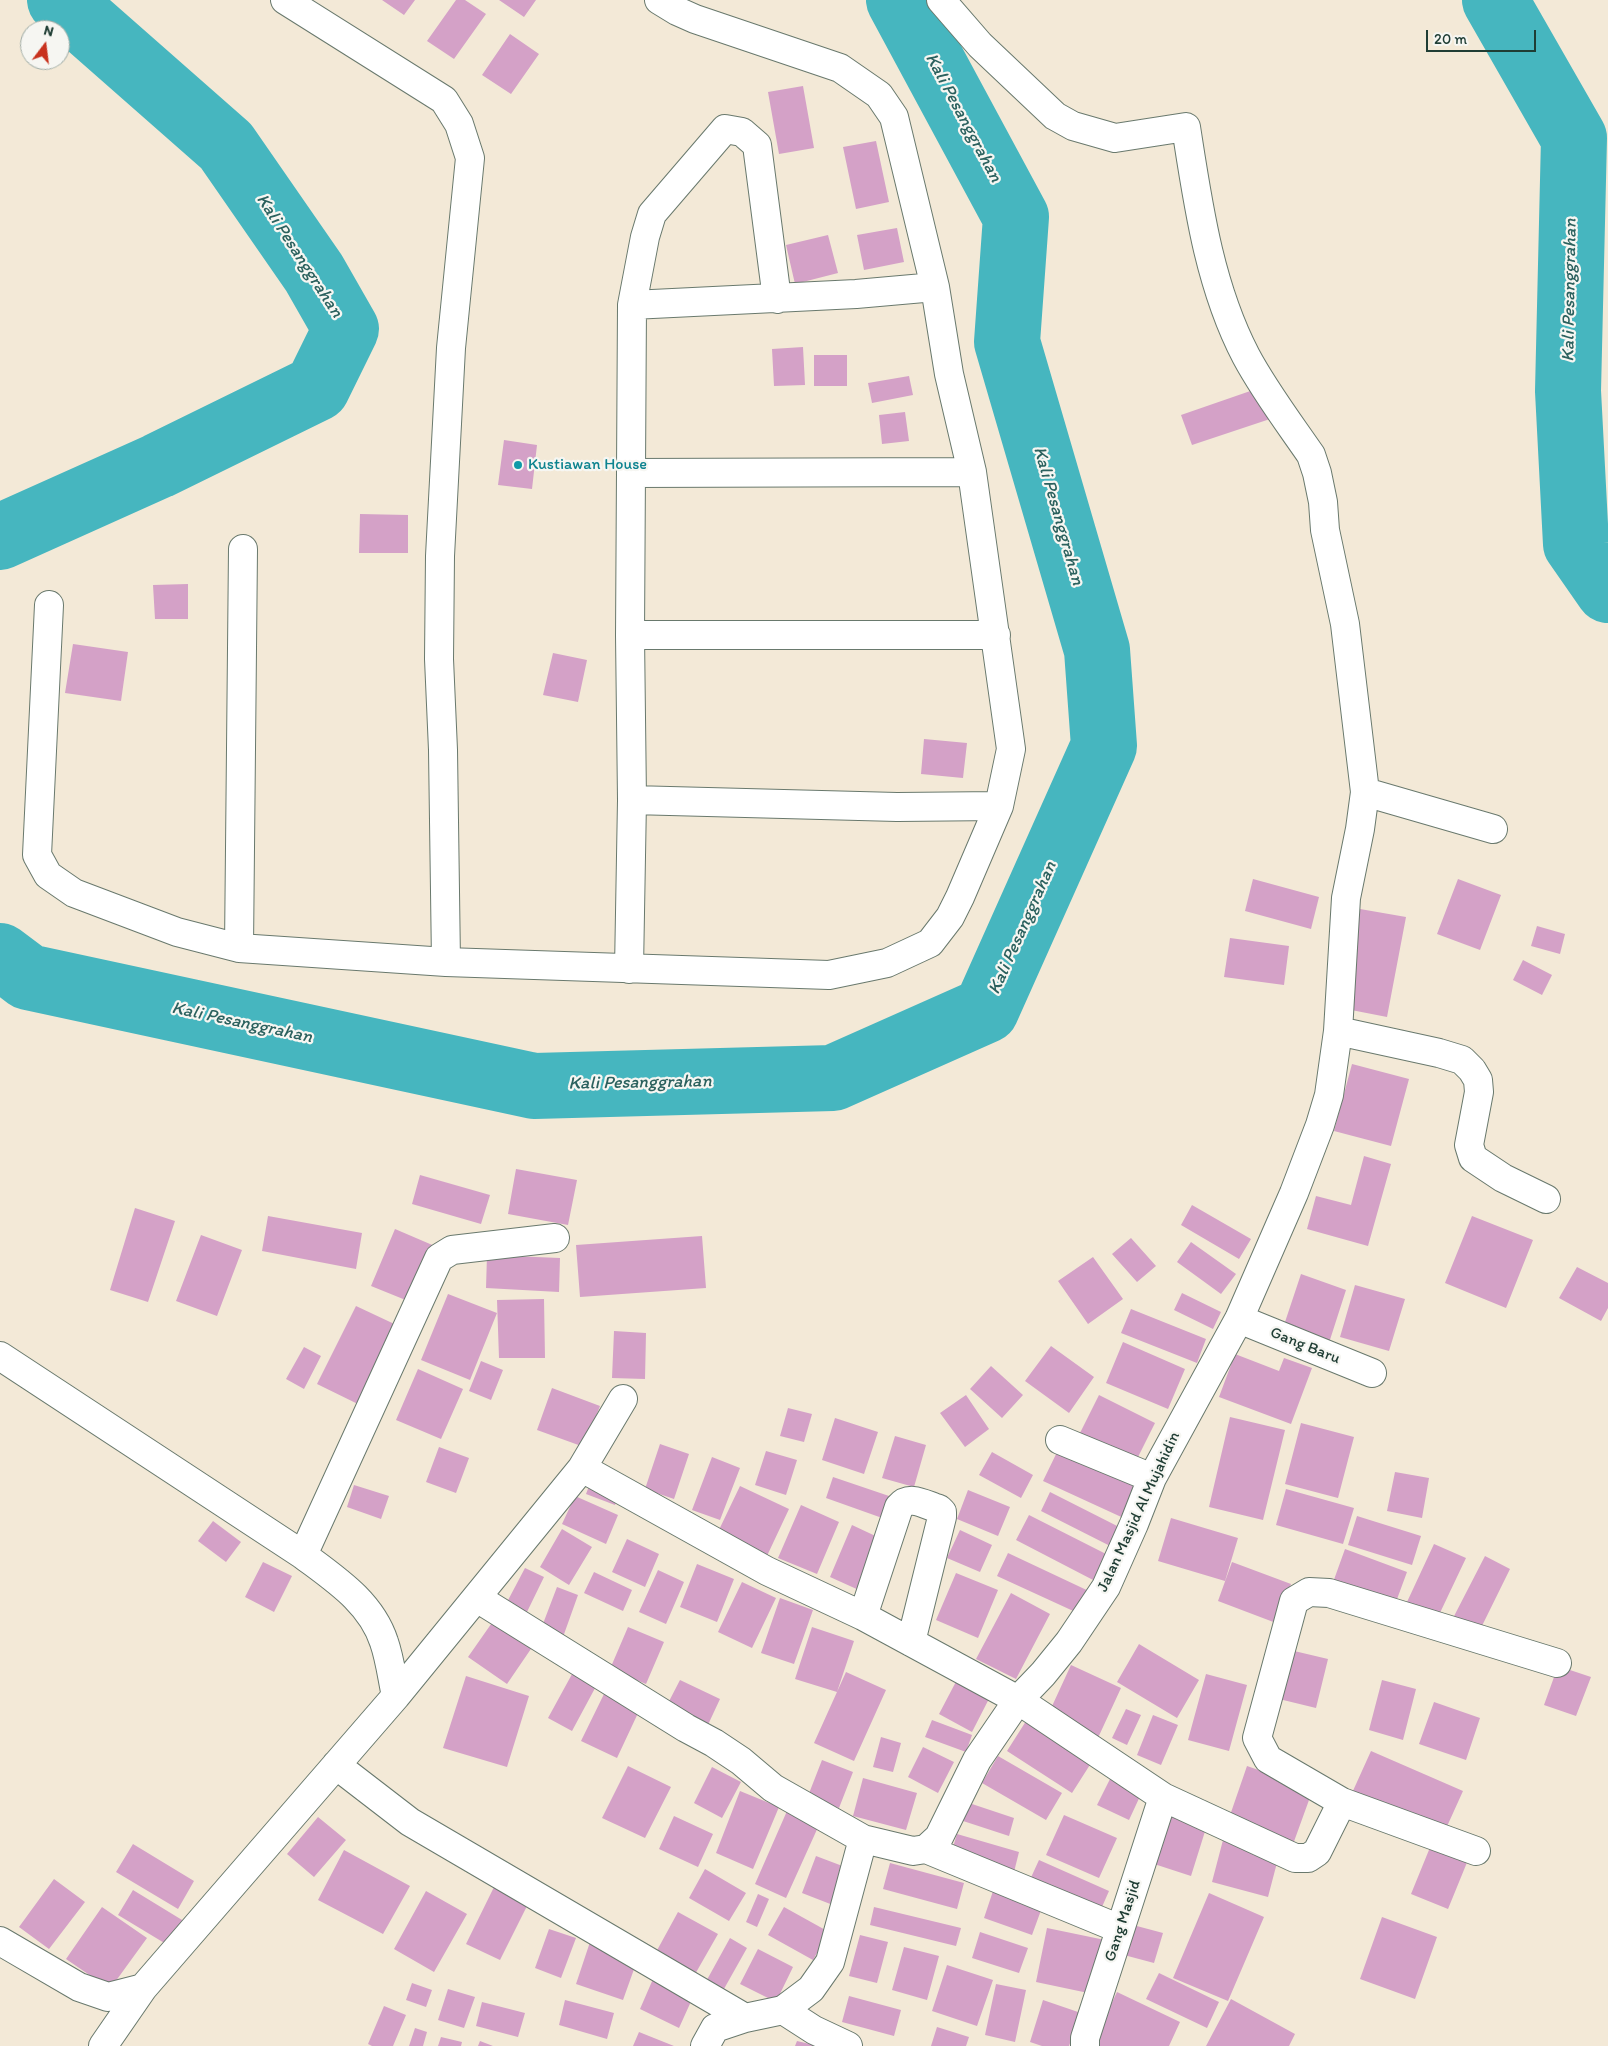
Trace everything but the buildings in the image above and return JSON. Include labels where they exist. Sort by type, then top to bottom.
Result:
[{"type":"street","points":[[285,0],[444,100],[459,124],[470,158],[451,348],[440,556],[439,659],[443,750],[446,962]]},
{"type":"street","points":[[49,605],[37,855],[48,875],[74,893],[177,932],[240,948],[446,962],[830,975],[887,963],[930,943],[950,917],[999,806],[1012,749],[972,472],[948,374],[935,286],[894,117],[879,95],[840,68],[695,19],[659,0]]},
{"type":"street","name":"Jalan Masjid Al Mujahidin","points":[[926,1849],[939,1837],[977,1760],[1018,1700],[1043,1674],[1069,1642],[1106,1587],[1152,1478],[1239,1319],[1294,1193],[1320,1125],[1329,1095],[1338,1031],[1346,898],[1360,829],[1364,792],[1345,624],[1325,530],[1323,502],[1317,473],[1311,455],[1246,355],[1226,308],[1214,275],[1199,210],[1186,127],[1115,138],[1073,126],[1055,116],[987,51],[941,0]]},
{"type":"street","points":[[629,969],[632,800],[630,634],[632,305],[645,236],[652,214],[725,129],[742,132],[757,144],[777,299]]},
{"type":"street","points":[[632,305],[777,299],[935,286]]},
{"type":"street","points":[[631,473],[972,472]]},
{"type":"street","points":[[240,948],[243,549]]},
{"type":"street","points":[[630,634],[996,634]]},
{"type":"street","points":[[1364,792],[1493,829]]},
{"type":"street","points":[[632,800],[897,807],[999,806]]},
{"type":"street","points":[[1338,1031],[1439,1052],[1462,1060],[1472,1070],[1478,1080],[1479,1092],[1469,1145],[1472,1158],[1503,1178],[1546,1199]]},
{"type":"street","points":[[303,1556],[439,1258],[452,1250],[555,1238]]},
{"type":"street","name":"Gang Baru","points":[[1239,1319],[1372,1373]]},
{"type":"street","points":[[0,1356],[303,1556],[347,1588],[368,1612],[384,1641],[396,1696]]},
{"type":"street","points":[[104,2046],[143,1988],[396,1696],[582,1468],[623,1399]]},
{"type":"street","points":[[1060,1440],[1152,1478]]},
{"type":"street","points":[[582,1468],[767,1571],[863,1616],[1018,1700],[1163,1797],[1295,1858],[1308,1858],[1317,1852],[1342,1802]]},
{"type":"street","points":[[863,1616],[899,1506],[910,1500],[938,1509],[942,1512],[942,1517],[911,1642]]},
{"type":"street","points":[[1476,1851],[1342,1802],[1268,1759],[1257,1738],[1294,1601],[1309,1592],[1329,1593],[1557,1663]]},
{"type":"street","points":[[477,1598],[686,1728],[714,1743],[741,1761],[773,1788],[863,1839],[913,1851],[926,1849],[1120,1929]]},
{"type":"street","points":[[336,1765],[410,1822],[745,2018]]},
{"type":"street","name":"Gang Masjid","points":[[1085,2046],[1085,2038],[1163,1797]]},
{"type":"street","points":[[705,2046],[715,2028],[745,2018],[783,2010],[811,1989],[830,1962],[863,1839]]},
{"type":"street","points":[[0,1941],[79,1987],[108,1996],[143,1988]]},
{"type":"street","points":[[783,2010],[814,2030],[848,2046]]},
{"type":"waterway","name":"Kali Pesanggrahan","points":[[0,537],[158,466],[317,388],[346,329],[314,273],[226,146],[60,0]]},
{"type":"waterway","name":"Kali Pesanggrahan","points":[[0,956],[28,977],[534,1086],[833,1078],[986,1010],[1104,746],[1097,650],[1007,342],[1016,217],[899,0]]},
{"type":"waterway","name":"Kali Pesanggrahan","points":[[1495,0],[1574,138],[1568,391],[1576,544],[1608,590]]},
{"type":"place","name":"Kustiawan House","points":[[518,465]]}]
